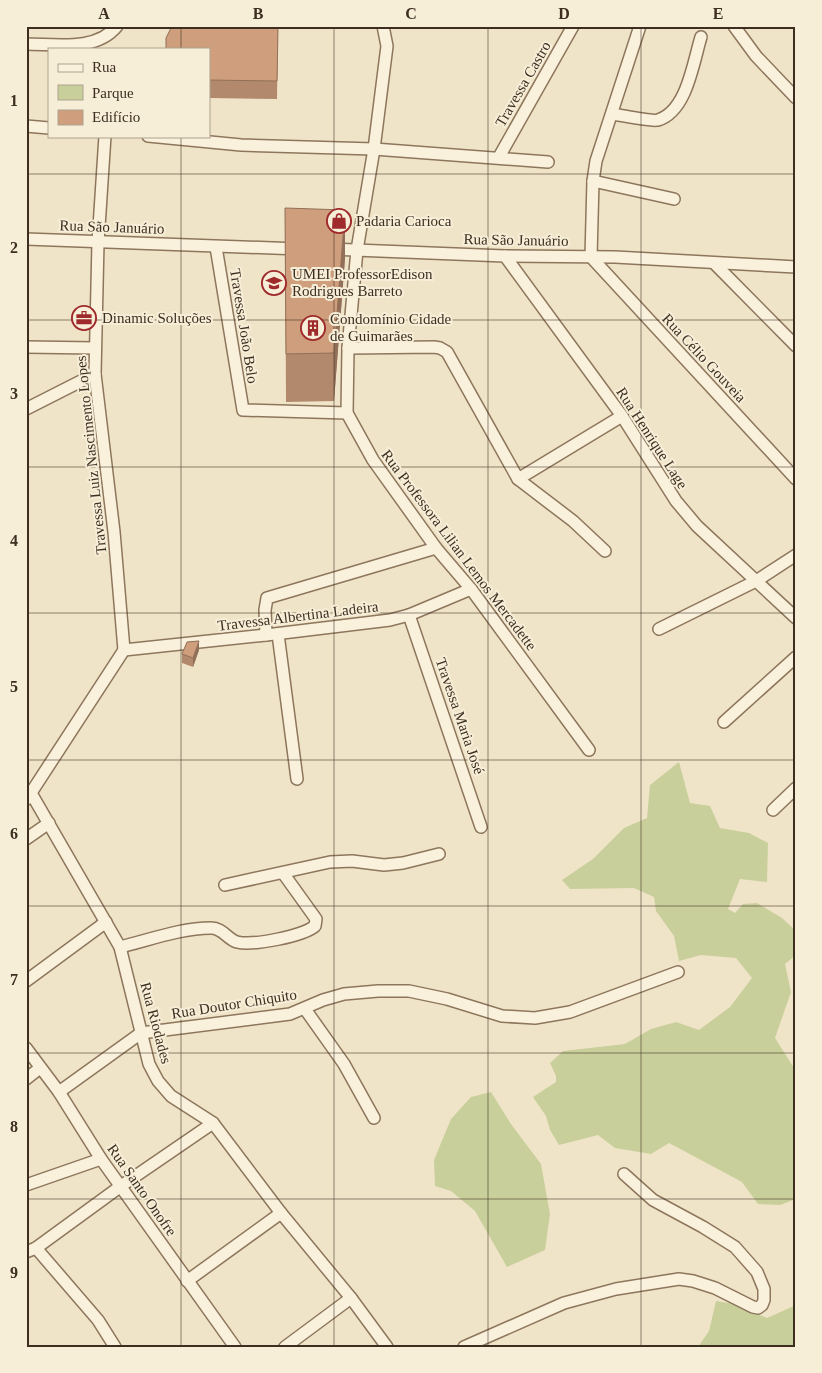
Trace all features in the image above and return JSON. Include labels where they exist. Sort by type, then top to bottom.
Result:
[{"type":"street","points":[[26,44],[79,45],[99,40],[112,32],[117,26]]},
{"type":"street","name":"Rua Professora Lilian Lemos Mercadette","points":[[383,26],[386,46],[374,149],[357,250],[348,348],[347,413],[372,460],[436,548],[470,589],[588,750]]},
{"type":"street","name":"Travessa Castro","points":[[499,157],[573,26]]},
{"type":"street","points":[[591,257],[592,181],[596,161],[640,26]]},
{"type":"street","points":[[734,26],[756,56],[796,98]]},
{"type":"street","points":[[612,114],[656,121],[669,114],[682,99],[701,37]]},
{"type":"street","points":[[26,126],[48,128]]},
{"type":"street","name":"Travessa Luiz Nascimento Lopes","points":[[105,138],[98,242],[95,374],[114,532],[124,650]]},
{"type":"street","points":[[169,138],[241,145],[374,149],[548,162]]},
{"type":"street","points":[[592,181],[674,199]]},
{"type":"street","name":"Rua São Januário","points":[[26,239],[216,247],[591,257],[796,267]]},
{"type":"street","name":"Travessa João Belo","points":[[216,247],[243,410],[347,413]]},
{"type":"street","name":"Rua Henrique Lage","points":[[505,256],[622,416],[676,501],[697,526],[796,618]]},
{"type":"street","name":"Rua Célio Gouveia","points":[[591,257],[796,479]]},
{"type":"street","points":[[714,263],[796,346]]},
{"type":"street","points":[[26,347],[95,348]]},
{"type":"street","points":[[348,348],[434,347],[447,352],[518,479],[572,521],[605,551]]},
{"type":"street","points":[[26,408],[95,374]]},
{"type":"street","points":[[518,479],[622,416]]},
{"type":"street","points":[[297,779],[272,635],[265,610],[268,598],[436,548]]},
{"type":"street","points":[[658,630],[756,581],[796,555]]},
{"type":"street","name":"Travessa Albertina Ladeira","points":[[124,650],[272,635],[390,620],[409,615],[470,589]]},
{"type":"street","name":"Travessa Maria José","points":[[409,615],[482,827]]},
{"type":"street","points":[[28,796],[124,650]]},
{"type":"street","points":[[724,722],[796,657]]},
{"type":"street","points":[[773,810],[796,788]]},
{"type":"street","name":"Rua Riodades","points":[[28,796],[49,823],[120,947],[149,1064],[158,1081],[171,1096],[214,1122],[281,1213],[351,1298],[387,1347]]},
{"type":"street","points":[[26,839],[49,823]]},
{"type":"street","points":[[225,885],[330,862],[352,861],[384,865],[403,863],[439,854]]},
{"type":"street","points":[[120,947],[173,934],[209,928],[221,931],[236,942],[243,943],[274,940],[311,930],[316,926],[316,919],[283,872]]},
{"type":"street","points":[[26,981],[106,922]]},
{"type":"street","name":"Rua Doutor Chiquito","points":[[141,1033],[290,1014],[344,994],[378,991],[408,992],[447,999],[502,1016],[535,1018],[570,1012],[678,972]]},
{"type":"street","points":[[305,1009],[344,1064],[374,1118]]},
{"type":"street","points":[[59,1092],[141,1033]]},
{"type":"street","name":"Rua Santo Onofre","points":[[26,1048],[59,1092],[101,1159],[235,1347]]},
{"type":"street","points":[[26,1079],[40,1068]]},
{"type":"street","points":[[115,1347],[98,1320],[31,1250],[214,1122]]},
{"type":"street","points":[[26,1185],[101,1159]]},
{"type":"street","points":[[464,1347],[564,1303],[616,1289],[679,1279],[715,1288],[753,1307],[758,1308],[762,1306],[764,1289],[757,1272],[735,1248],[652,1200],[624,1174]]},
{"type":"street","points":[[187,1281],[281,1213]]},
{"type":"street","points":[[285,1347],[351,1298]]},
{"type":"green space","points":[[679,762],[690,803],[710,806],[720,828],[749,833],[768,843],[767,882],[740,879],[728,909],[735,913],[743,904],[757,903],[782,918],[796,931],[796,955],[785,964],[791,992],[775,1038],[796,1071],[796,1199],[780,1205],[758,1204],[742,1182],[669,1143],[651,1154],[615,1148],[598,1135],[559,1145],[550,1130],[546,1116],[533,1097],[556,1082],[556,1076],[550,1063],[563,1051],[625,1044],[651,1029],[676,1022],[699,1030],[730,1007],[752,978],[736,958],[701,955],[679,961],[674,936],[656,911],[654,897],[634,888],[570,889],[562,880],[593,859],[624,828],[647,818],[650,785]]},
{"type":"green space","points":[[491,1092],[511,1124],[541,1164],[550,1214],[545,1250],[507,1267],[475,1211],[451,1191],[435,1186],[434,1160],[451,1119],[471,1097]]},
{"type":"green space","points":[[716,1301],[735,1304],[767,1318],[796,1305],[796,1347],[698,1347],[709,1331]]},
{"type":"building","points":[[172,26],[278,26],[277,81],[210,80],[210,48],[166,48],[166,38]]},
{"type":"building","name":"Condomínio Cidade de Guimarães","points":[[285,208],[345,210],[334,353],[286,354]]},
{"type":"building","points":[[199,641],[193,658],[182,654],[187,642]]},
{"type":"place","name":"Padaria Carioca","points":[[339,221]]},
{"type":"place","name":"UMEI ProfessorEdison Rodrigues Barreto","points":[[274,283]]},
{"type":"place","name":"Dinamic Soluções","points":[[84,318]]},
{"type":"place","name":"Condomínio Cidade de Guimarães","points":[[313,328]]}]
